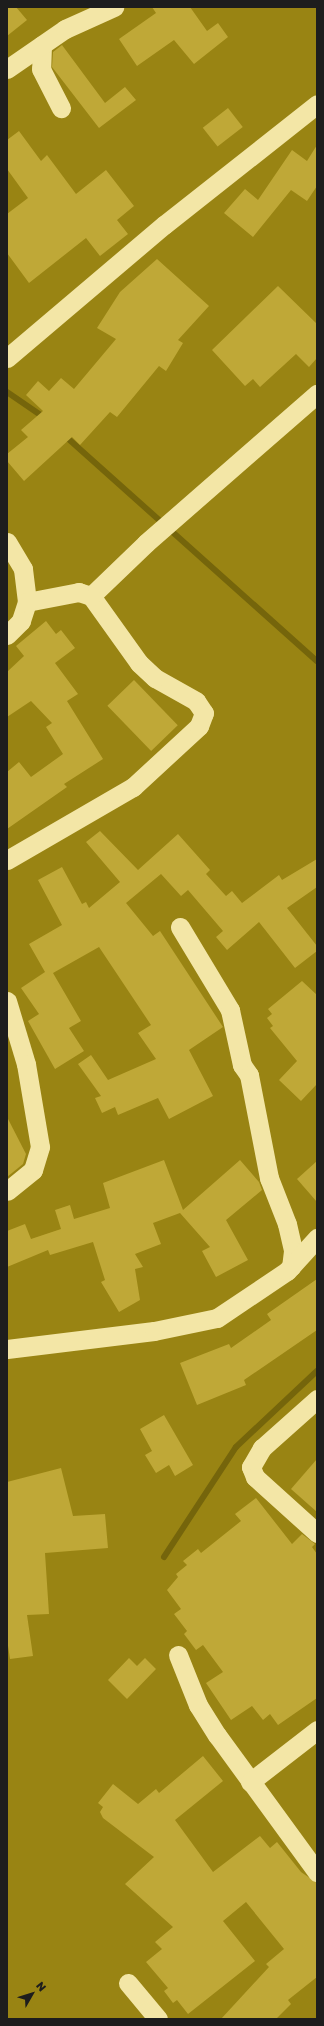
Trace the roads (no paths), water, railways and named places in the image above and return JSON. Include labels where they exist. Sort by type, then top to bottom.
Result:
[{"type":"street","points":[[7,68],[64,29],[114,7]]},
{"type":"street","points":[[42,45],[41,69],[61,108]]},
{"type":"street","points":[[7,358],[164,224],[317,104]]},
{"type":"street","points":[[91,596],[146,543],[317,394]]},
{"type":"street","points":[[7,542],[23,569],[27,602],[21,621],[7,635]]},
{"type":"street","points":[[7,860],[133,787],[199,726],[204,713],[196,701],[155,678],[139,663],[91,596],[79,592],[27,602]]},
{"type":"street","points":[[180,927],[230,1010],[242,1065],[249,1075],[269,1178],[287,1224],[293,1251],[291,1267]]},
{"type":"street","points":[[7,1001],[26,1064],[40,1147],[33,1170],[7,1191]]},
{"type":"street","points":[[7,1349],[118,1336],[218,1318],[291,1267],[317,1238]]},
{"type":"street","points":[[317,1399],[262,1448],[251,1467],[255,1477],[317,1533]]},
{"type":"street","points":[[178,1656],[198,1705],[250,1782],[317,1872]]},
{"type":"street","points":[[250,1782],[317,1730]]},
{"type":"street","points":[[128,1983],[158,2019]]},
{"type":"waterway","points":[[7,392],[45,418]]},
{"type":"waterway","points":[[64,435],[317,661]]},
{"type":"waterway","points":[[164,1557],[236,1447],[317,1371]]}]
